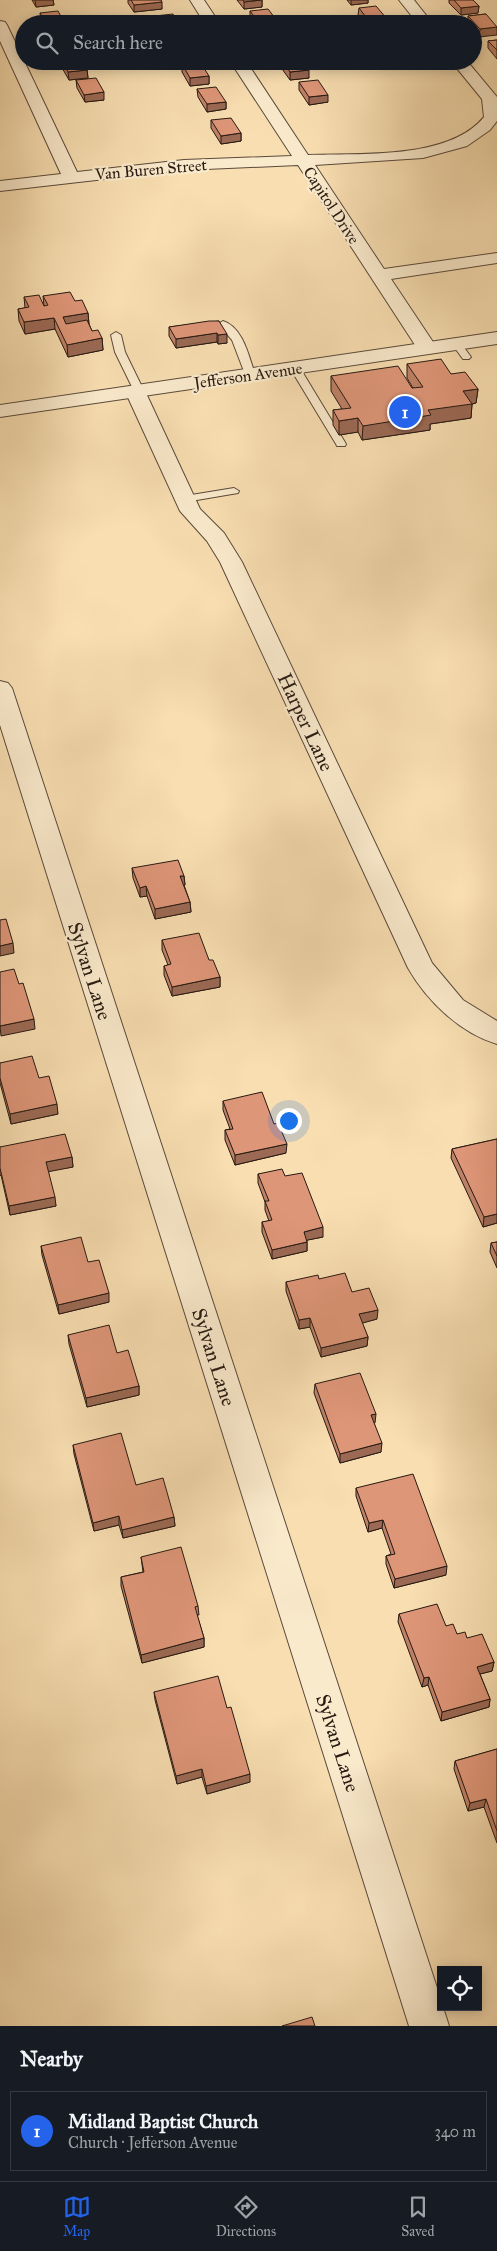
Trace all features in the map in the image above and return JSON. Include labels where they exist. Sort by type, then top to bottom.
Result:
[{"type":"street","points":[[197,0],[207,15]]},
{"type":"street","points":[[406,0],[418,15]]},
{"type":"street","points":[[0,25],[15,57]]},
{"type":"street","points":[[21,70],[71,177]]},
{"type":"street","name":"Capitol Drive","points":[[244,70],[427,348]]},
{"type":"street","name":"Van Buren Street","points":[[0,186],[184,165],[423,153],[460,143],[484,127],[492,117],[490,98],[467,70]]},
{"type":"street","points":[[379,275],[497,258]]},
{"type":"street","name":"Jefferson Avenue","points":[[0,412],[427,348],[461,350],[497,338]]},
{"type":"street","name":"Harper Lane","points":[[137,391],[191,510],[216,538],[232,562],[421,968],[453,1007],[497,1034]]},
{"type":"street","name":"Sylvan Lane","points":[[0,688],[429,2026]]},
{"type":"lane","points":[[223,324],[230,328],[236,338],[250,374]]},
{"type":"lane","points":[[116,335],[120,352],[137,391]]},
{"type":"lane","points":[[295,368],[337,442]]},
{"type":"lane","points":[[185,498],[234,491]]},
{"type":"building","points":[[131,0],[161,0],[162,2],[134,5]]},
{"type":"building","points":[[243,0],[260,0],[244,2]]},
{"type":"building","points":[[454,0],[473,0],[479,6],[461,8]]},
{"type":"building","points":[[376,6],[384,15],[364,15],[359,8]]},
{"type":"building","points":[[268,9],[273,15],[253,15],[250,11]]},
{"type":"building","points":[[58,11],[60,15],[41,15],[40,13]]},
{"type":"building","points":[[486,14],[497,27],[482,29],[482,15],[477,15]]},
{"type":"building","points":[[497,40],[497,50],[488,41]]},
{"type":"building","points":[[67,70],[87,70],[68,72]]},
{"type":"building","points":[[185,70],[205,70],[209,76],[190,78]]},
{"type":"building","points":[[289,70],[309,70],[290,72]]},
{"type":"building","points":[[96,78],[104,92],[84,95],[76,80]]},
{"type":"building","points":[[318,80],[328,95],[309,97],[299,82]]},
{"type":"building","points":[[216,87],[226,102],[207,104],[197,89]]},
{"type":"building","points":[[231,118],[241,133],[221,136],[211,120]]},
{"type":"building","points":[[70,292],[75,301],[82,300],[88,313],[63,317],[66,324],[87,320],[92,331],[98,330],[102,338],[67,345],[54,318],[24,322],[18,309],[29,307],[24,297],[39,295],[44,306],[48,305],[43,296]]},
{"type":"building","points":[[219,321],[227,334],[218,335],[217,333],[176,339],[169,327]]},
{"type":"building","points":[[441,359],[451,374],[465,372],[478,389],[463,391],[472,404],[428,410],[431,415],[363,426],[358,418],[339,421],[333,410],[351,408],[331,376],[398,366],[412,388],[423,387],[407,364]]},
{"type":"building","points":[[178,860],[184,876],[180,876],[190,902],[155,909],[146,886],[140,888],[132,868]]},
{"type":"building","points":[[6,919],[13,943],[0,946],[0,920]]},
{"type":"building","points":[[199,933],[209,960],[213,960],[220,977],[172,987],[164,966],[171,964],[162,940]]},
{"type":"building","points":[[14,969],[19,984],[23,983],[34,1019],[0,1026],[0,972]]},
{"type":"building","points":[[32,1056],[39,1078],[49,1076],[57,1104],[10,1114],[0,1078],[0,1063]]},
{"type":"building","points":[[262,1092],[274,1124],[278,1123],[287,1144],[235,1155],[225,1130],[233,1129],[223,1101]]},
{"type":"building","points":[[65,1134],[72,1157],[46,1162],[55,1197],[9,1206],[0,1168],[0,1147]]},
{"type":"building","points":[[497,1139],[497,1214],[484,1217],[452,1149]]},
{"type":"building","points":[[282,1169],[285,1176],[302,1173],[323,1227],[304,1232],[307,1242],[272,1250],[262,1222],[272,1220],[265,1201],[269,1201],[258,1174]]},
{"type":"building","points":[[81,1237],[88,1262],[99,1260],[109,1293],[58,1305],[41,1246]]},
{"type":"building","points":[[497,1242],[497,1256],[491,1243]]},
{"type":"building","points":[[345,1273],[352,1292],[369,1288],[378,1310],[359,1314],[368,1337],[321,1348],[310,1318],[299,1320],[286,1282],[318,1275],[319,1279]]},
{"type":"building","points":[[109,1325],[117,1353],[128,1350],[139,1386],[86,1398],[68,1335]]},
{"type":"building","points":[[360,1373],[376,1414],[371,1415],[382,1443],[340,1454],[315,1384]]},
{"type":"building","points":[[121,1433],[136,1485],[163,1478],[174,1517],[122,1530],[119,1516],[93,1523],[73,1445]]},
{"type":"building","points":[[413,1474],[447,1566],[395,1579],[386,1556],[395,1554],[383,1520],[369,1523],[356,1488]]},
{"type":"building","points":[[181,1547],[198,1606],[195,1607],[204,1638],[141,1655],[121,1577],[144,1572],[141,1557]]},
{"type":"building","points":[[437,1604],[446,1626],[453,1624],[457,1634],[465,1632],[467,1638],[482,1634],[494,1662],[477,1667],[490,1699],[442,1712],[429,1677],[424,1678],[399,1614]]},
{"type":"building","points":[[218,1676],[227,1708],[231,1707],[250,1774],[206,1786],[202,1769],[176,1776],[154,1692]]},
{"type":"building","points":[[497,1749],[497,1831],[486,1799],[470,1803],[455,1761]]},
{"type":"building","points":[[312,2017],[315,2026],[282,2026]]},
{"type":"place","name":"Midland Baptist Church","points":[[405,412]]}]
